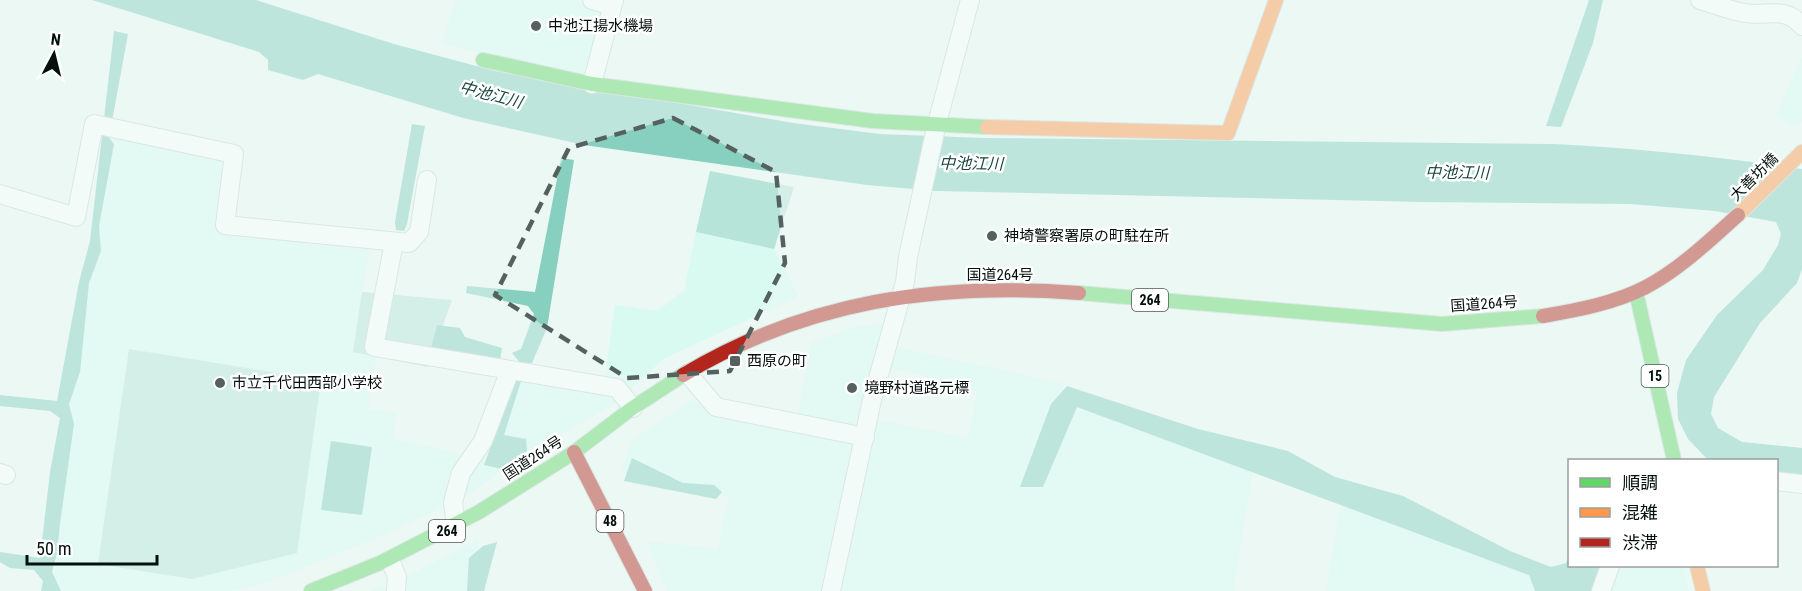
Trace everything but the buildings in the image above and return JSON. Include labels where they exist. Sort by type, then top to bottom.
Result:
[{"type":"main road","points":[[483,60],[592,84],[873,121],[1035,129],[1228,133],[1276,0]]},
{"type":"main road","name":"大善坊橋","points":[[1736,219],[1799,155]]},
{"type":"main road","name":"国道264号","points":[[310,591],[390,560],[456,526],[574,452],[633,408],[688,374],[740,344],[798,320],[868,302],[970,290],[1045,291],[1442,324],[1519,319],[1587,308],[1636,292],[1665,276],[1736,219]]},
{"type":"main road","name":"15","points":[[1636,292],[1674,459]]},
{"type":"main road","name":"48","points":[[574,452],[645,591]]},
{"type":"main road","points":[[1697,567],[1703,591]]},
{"type":"street","points":[[592,0],[613,3],[592,84]]},
{"type":"street","points":[[831,591],[872,400],[901,297],[937,123],[970,0]]},
{"type":"street","points":[[1700,0],[1747,14],[1774,12],[1795,18],[1802,26]]},
{"type":"street","points":[[0,194],[76,217],[94,124],[234,154],[225,225],[409,243],[419,232],[427,180]]},
{"type":"street","points":[[394,242],[374,347],[617,388],[633,408]]},
{"type":"street","points":[[456,526],[453,502],[461,473],[483,441],[510,370]]},
{"type":"street","points":[[688,374],[716,407],[865,437]]},
{"type":"street","points":[[1778,481],[1802,484]]},
{"type":"street","points":[[390,560],[397,577],[396,591]]},
{"type":"street","points":[[1601,591],[1610,567]]},
{"type":"highlighted area","points":[[673,118],[776,172],[785,263],[730,371],[627,378],[495,295],[569,148]]},
{"type":"shaded area","points":[[456,0],[570,0],[602,9],[584,76],[442,44]]},
{"type":"shaded area","points":[[1802,57],[1802,120],[1795,126],[1776,116]]},
{"type":"shaded area","name":"市立千代田西部小学校","points":[[108,134],[225,159],[214,231],[369,250],[353,352],[376,357],[368,409],[396,413],[393,439],[490,461],[524,365],[604,382],[615,305],[657,311],[684,291],[696,232],[774,249],[798,297],[663,359],[621,399],[510,466],[459,500],[378,537],[266,583],[230,591],[54,591],[65,408]]},
{"type":"shaded area","points":[[710,171],[794,187],[774,249],[696,232]]},
{"type":"shaded area","points":[[362,292],[452,300],[428,367],[353,352]]},
{"type":"shaded area","points":[[902,319],[895,347],[1060,383],[1071,401],[1254,463],[1233,591],[667,591],[647,541],[718,549],[729,497],[622,470],[631,441],[692,400],[720,417],[794,431],[812,343],[851,329]],"holes":[[[889,366],[978,391],[968,438],[876,420]]]},
{"type":"shaded area","points":[[129,349],[321,380],[297,553],[192,579],[98,564]]},
{"type":"shaded area","points":[[1342,497],[1571,583],[1579,567],[1683,567],[1689,591],[1326,591]]},
{"type":"shaded area","points":[[478,540],[474,591],[371,591],[392,584]]},
{"type":"water","name":"中池江川","points":[[92,0],[256,0],[394,44],[495,71],[793,123],[880,134],[984,138],[1553,144],[1678,154],[1802,169],[1802,269],[1797,283],[1760,323],[1714,397],[1711,414],[1718,428],[1742,442],[1802,448],[1802,477],[1778,475],[1778,459],[1707,459],[1688,439],[1678,419],[1677,393],[1686,360],[1717,315],[1763,270],[1778,245],[1781,234],[1776,222],[1715,211],[1630,204],[1422,202],[936,191],[867,185],[584,145],[463,118],[318,74],[303,80],[268,70],[268,60],[259,52]]},
{"type":"water","points":[[1589,0],[1603,0],[1593,43],[1561,127],[1546,126]]},
{"type":"water","points":[[114,31],[128,34],[109,138],[114,144],[99,226],[101,251],[89,283],[80,372],[69,404],[74,424],[57,553],[52,572],[61,591],[41,591],[43,581],[34,570],[10,568],[0,562],[0,552],[40,558],[50,472],[60,418],[50,411],[0,406],[0,395],[57,401],[79,282],[90,241]]},
{"type":"water","points":[[412,124],[425,126],[404,231],[396,230],[395,222]]},
{"type":"water","points":[[561,158],[574,160],[547,328],[532,363],[521,364],[512,353],[521,349],[534,314],[528,306],[466,293],[467,286],[535,292]]},
{"type":"water","points":[[437,325],[460,328],[465,337],[502,348],[500,361],[431,348]]},
{"type":"water","points":[[516,377],[522,378],[504,435],[526,439],[527,451],[502,469],[484,465]]},
{"type":"water","points":[[1067,386],[1198,429],[1288,451],[1335,477],[1403,496],[1510,551],[1551,567],[1566,563],[1568,557],[1568,567],[1602,567],[1592,591],[1535,591],[1529,575],[1077,407],[1043,487],[1020,487],[1051,404]]},
{"type":"water","points":[[331,441],[372,447],[362,515],[321,510]]},
{"type":"water","points":[[632,458],[683,483],[714,485],[722,492],[716,499],[624,481]]},
{"type":"water","points":[[497,542],[484,591],[467,591],[469,558],[483,546]]},
{"type":"traffic: fast","points":[[483,60],[592,84],[873,121],[987,127]]},
{"type":"traffic: fast","points":[[1636,292],[1674,459]]},
{"type":"traffic: fast","points":[[1079,293],[1442,324],[1543,316]]},
{"type":"traffic: fast","points":[[311,591],[380,563],[479,512],[573,453],[631,409],[683,375]]},
{"type":"traffic: slow","points":[[987,127],[1228,133],[1276,0]]},
{"type":"traffic: slow","points":[[1738,215],[1802,152]]},
{"type":"traffic: slow","points":[[1697,567],[1703,591]]},
{"type":"traffic: jam","points":[[1543,316],[1609,302],[1646,287],[1683,263],[1738,215]]},
{"type":"traffic: jam","points":[[683,375],[777,329],[874,302],[975,291],[1026,290],[1079,293]]},
{"type":"traffic: jam","points":[[574,452],[645,591]]},
{"type":"place","name":"中池江揚水機場","points":[[536,26]]},
{"type":"place","name":"神埼警察署原の町駐在所","points":[[992,236]]},
{"type":"place","name":"西原の町","points":[[735,361]]},
{"type":"place","name":"市立千代田西部小学校","points":[[220,383]]},
{"type":"place","name":"境野村道路元標","points":[[852,388]]}]
